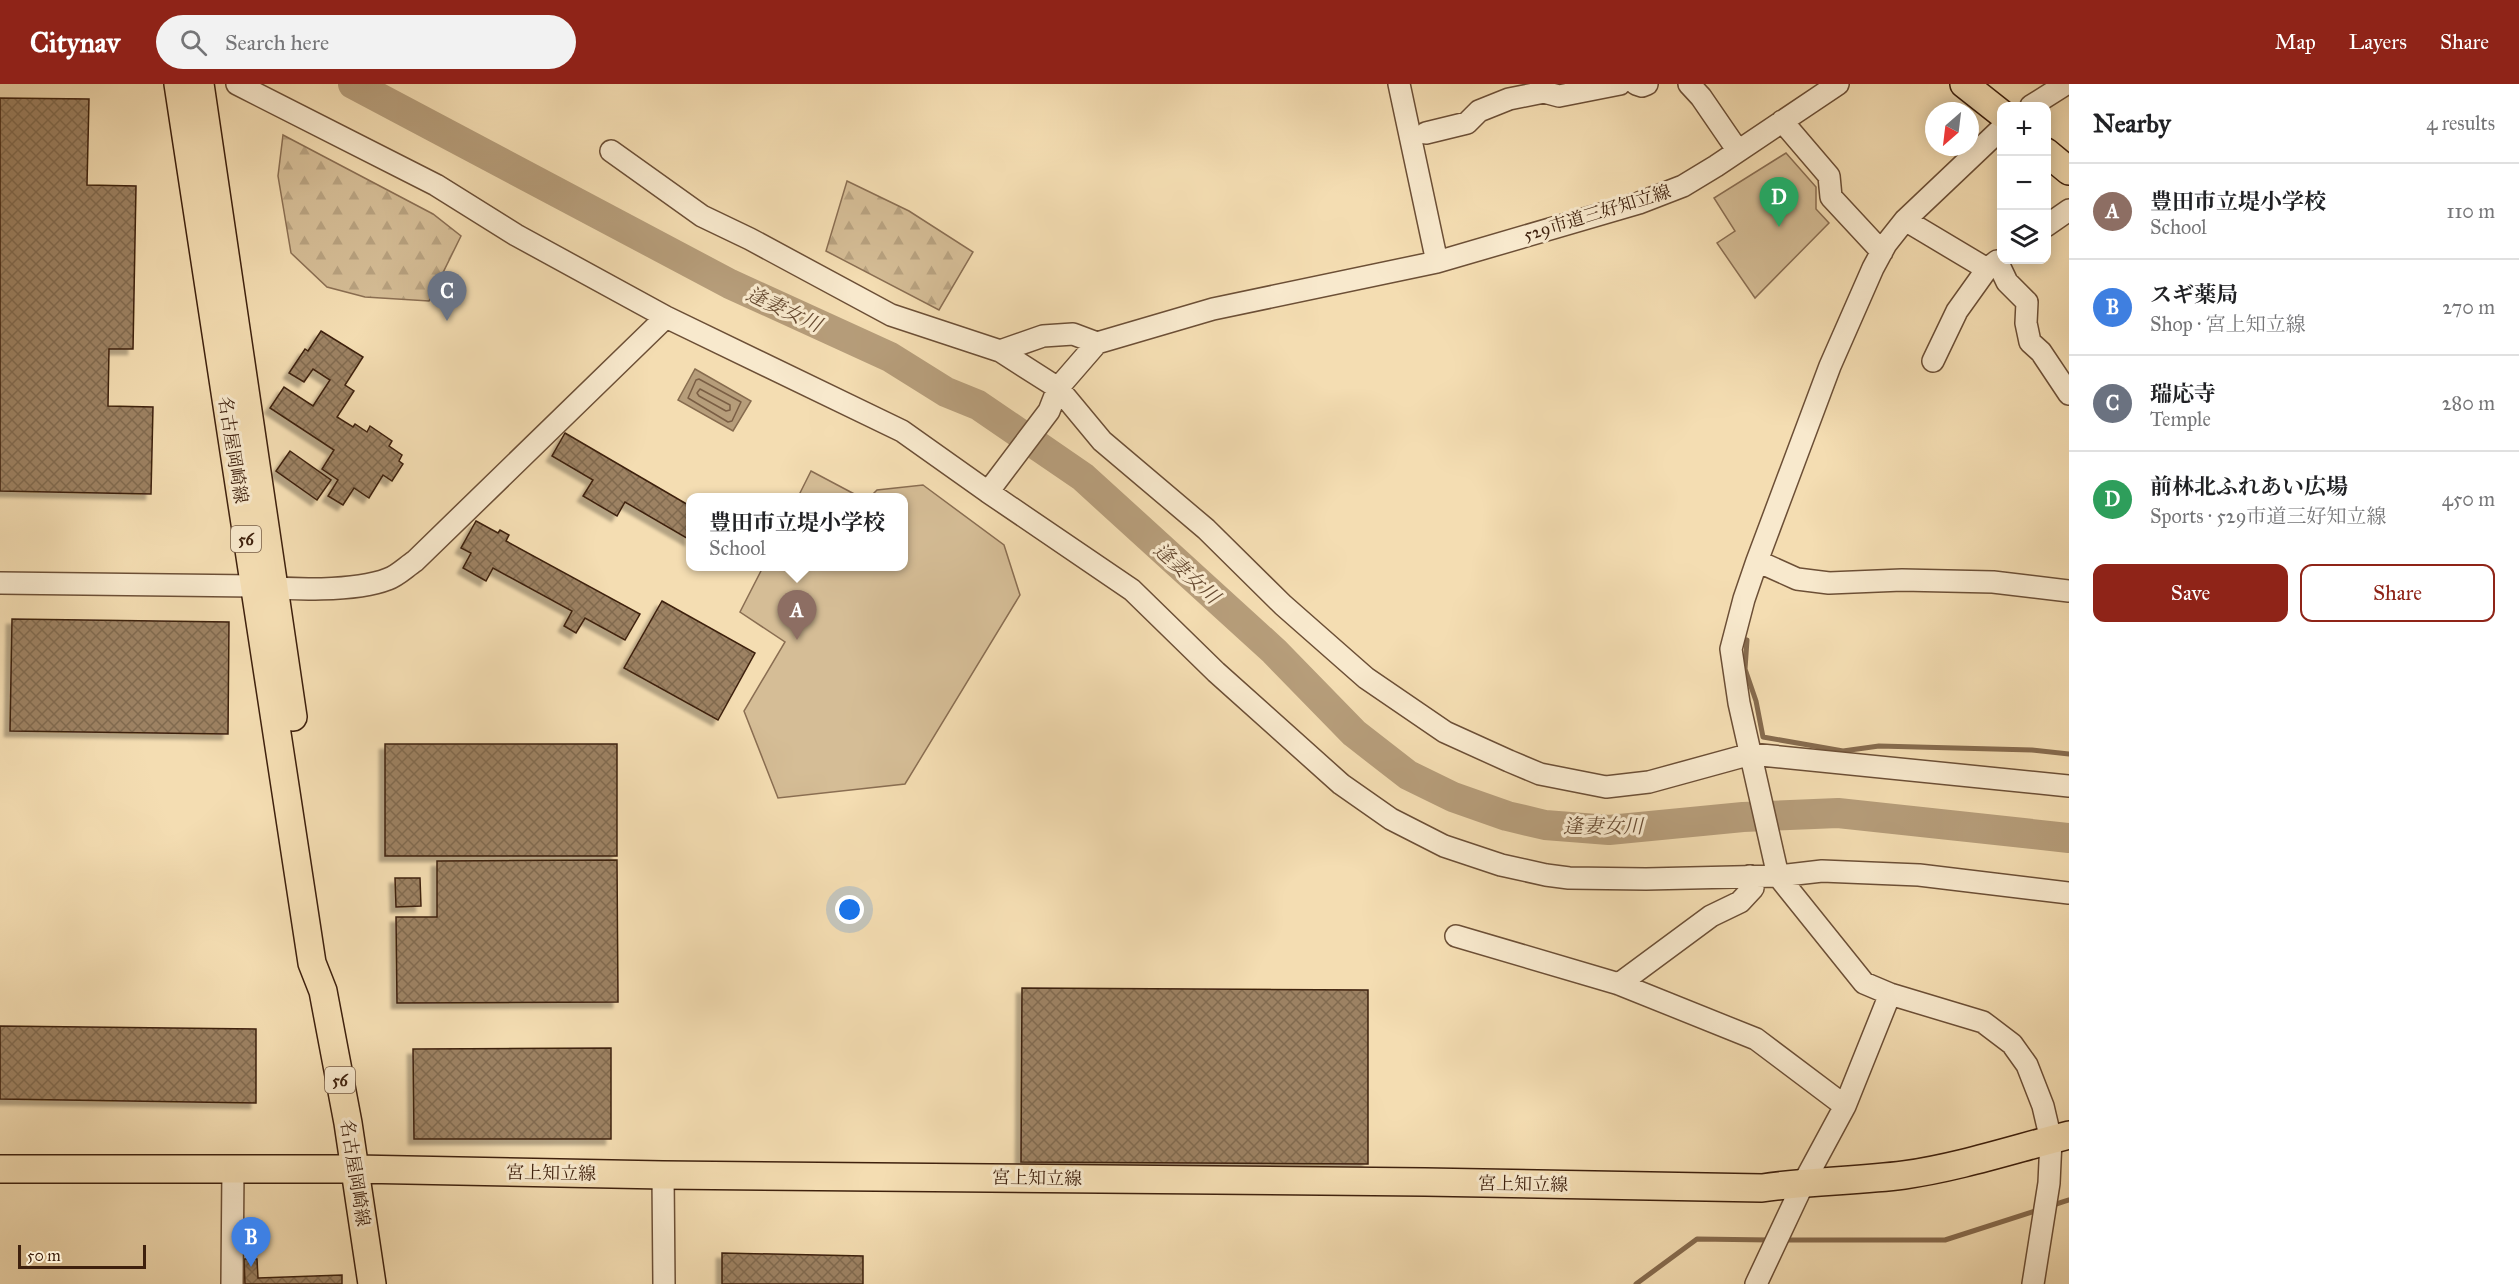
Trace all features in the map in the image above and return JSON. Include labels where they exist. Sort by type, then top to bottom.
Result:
[{"type":"main road","name":"名古屋岡崎線","points":[[178,84],[264,587]]},
{"type":"main road","name":"名古屋岡崎線","points":[[200,84],[312,963],[323,991],[356,1169],[372,1284]]},
{"type":"main road","points":[[1964,84],[1997,111]]},
{"type":"main road","points":[[2051,156],[2069,171]]},
{"type":"main road","name":"宮上知立線","points":[[0,1169],[356,1169],[663,1175],[1413,1182],[1762,1188],[1804,1182],[1903,1175],[1999,1155],[2060,1137]]},
{"type":"street","points":[[237,84],[436,185],[516,235],[666,317],[902,431],[992,486],[1132,590],[1216,672],[1341,784],[1391,819],[1444,846],[1502,865],[1558,877],[1646,879],[1750,876],[1777,869],[1919,875],[2069,893]]},
{"type":"street","points":[[1399,84],[1437,262]]},
{"type":"street","points":[[1426,133],[1467,123],[1479,111],[1509,99],[1544,92],[1559,96],[1620,84]]},
{"type":"street","points":[[1636,84],[1642,86],[1647,84]]},
{"type":"street","points":[[1689,84],[1701,97],[1738,152]]},
{"type":"street","name":"529市道三好知立線","points":[[1097,343],[1213,309],[1437,262],[1639,203],[1683,186],[1738,152],[1838,84]]},
{"type":"street","points":[[2037,102],[2066,84]]},
{"type":"street","points":[[1782,121],[1829,176],[1831,197],[1882,252]]},
{"type":"street","points":[[1997,132],[1905,220],[1882,252],[1830,366],[1757,561],[1731,649],[1739,703],[1777,869],[1855,974],[1871,987],[1983,1022],[1998,1031],[2012,1044],[2026,1065],[2043,1106],[2060,1137],[2049,1183],[2033,1284]]},
{"type":"street","points":[[611,151],[702,216],[750,239],[891,315],[1000,351],[1058,388],[1102,441],[1206,529],[1283,605],[1366,678],[1445,732],[1540,774],[1606,787],[1649,782],[1751,760],[2069,786]]},
{"type":"street","points":[[2051,223],[2069,210]]},
{"type":"street","points":[[1905,220],[1995,262],[2007,282],[2027,302],[2026,323],[2030,342],[2041,352],[2069,394]]},
{"type":"street","points":[[1933,361],[1958,311],[1995,262]]},
{"type":"street","points":[[0,583],[345,587],[389,579],[415,561],[666,317]]},
{"type":"street","points":[[992,486],[1049,411],[1058,388],[1097,343],[1073,334],[1043,336],[1000,351]]},
{"type":"street","points":[[1757,561],[1797,579],[1829,583],[1902,580],[1993,582],[2069,591]]},
{"type":"street","points":[[1619,984],[1711,916],[1740,902],[1753,888],[1750,876]]},
{"type":"street","points":[[1456,936],[1619,984],[1756,1039],[1845,1106]]},
{"type":"street","points":[[1756,1284],[1804,1182],[1845,1106],[1890,994]]},
{"type":"street","points":[[232,1284],[233,1169]]},
{"type":"street","points":[[663,1175],[664,1284]]},
{"type":"green space","points":[[283,135],[433,214],[461,236],[429,301],[365,297],[327,287],[291,253],[278,176]]},
{"type":"green space","points":[[1786,153],[1816,187],[1816,209],[1829,223],[1755,298],[1717,243],[1735,231],[1714,198]]},
{"type":"green space","points":[[847,181],[909,211],[973,252],[939,310],[826,251]]},
{"type":"green space","points":[[811,471],[852,493],[800,493]]},
{"type":"green space","points":[[923,485],[1004,545],[1020,595],[905,784],[778,798],[744,711],[785,642],[740,612],[761,571],[908,571],[908,493],[874,493],[877,490]]},
{"type":"water","points":[[695,369],[751,401],[733,431],[678,400]]},
{"type":"building","points":[[0,98],[89,99],[87,185],[136,186],[133,349],[109,349],[108,406],[153,407],[151,494],[0,491]]},
{"type":"building","points":[[321,331],[363,357],[345,385],[354,391],[337,417],[367,432],[370,426],[392,441],[389,446],[402,455],[399,461],[403,464],[392,481],[383,475],[369,498],[354,488],[343,505],[328,496],[338,480],[322,469],[334,450],[270,408],[284,387],[313,406],[330,380],[313,369],[304,382],[289,373],[305,349],[308,351]]},
{"type":"building","points":[[565,433],[686,504],[686,538],[625,502],[617,516],[583,496],[593,480],[552,456]]},
{"type":"building","points":[[290,451],[331,480],[317,500],[276,471]]},
{"type":"building","points":[[476,521],[498,533],[500,530],[509,535],[506,541],[640,614],[625,640],[585,618],[576,633],[564,626],[572,611],[493,568],[486,581],[463,568],[471,553],[461,548]]},
{"type":"building","points":[[662,601],[755,653],[718,720],[624,668]]},
{"type":"building","points":[[12,619],[229,622],[228,734],[10,731]]},
{"type":"building","points":[[385,744],[617,744],[617,856],[385,856]]},
{"type":"building","points":[[617,860],[618,1002],[397,1003],[396,917],[437,917],[437,861]]},
{"type":"building","points":[[395,878],[420,878],[421,906],[396,907]]},
{"type":"building","points":[[1022,988],[1368,990],[1368,1164],[1021,1162]]},
{"type":"building","points":[[0,1026],[256,1029],[256,1103],[0,1099]]},
{"type":"building","points":[[611,1048],[611,1139],[414,1139],[413,1049]]},
{"type":"building","points":[[722,1253],[863,1256],[863,1284],[722,1284]]},
{"type":"building","points":[[244,1259],[257,1259],[258,1278],[342,1275],[342,1284],[245,1284]]},
{"type":"waterway","name":"逢妻女川","points":[[353,84],[730,284],[890,357],[946,392],[978,405],[1083,477],[1274,651],[1354,733],[1408,775],[1453,797],[1507,816],[1545,825],[1609,830],[1743,817],[1838,813],[2069,838]]},
{"type":"waterway","points":[[1738,639],[1747,640],[1745,669],[1756,701],[1763,737],[1843,751],[1879,746],[2032,750],[2069,754]]},
{"type":"waterway","points":[[2050,1206],[2069,1200]]},
{"type":"waterway","points":[[1782,1240],[1945,1240],[2041,1209]]},
{"type":"waterway","points":[[1636,1284],[1697,1239],[1770,1240]]},
{"type":"place","name":"前林北ふれあい広場","points":[[1779,227]]},
{"type":"place","name":"瑞応寺","points":[[447,321]]},
{"type":"place","name":"豊田市立堤小学校","points":[[797,640]]},
{"type":"place","name":"スギ薬局","points":[[251,1267]]}]
